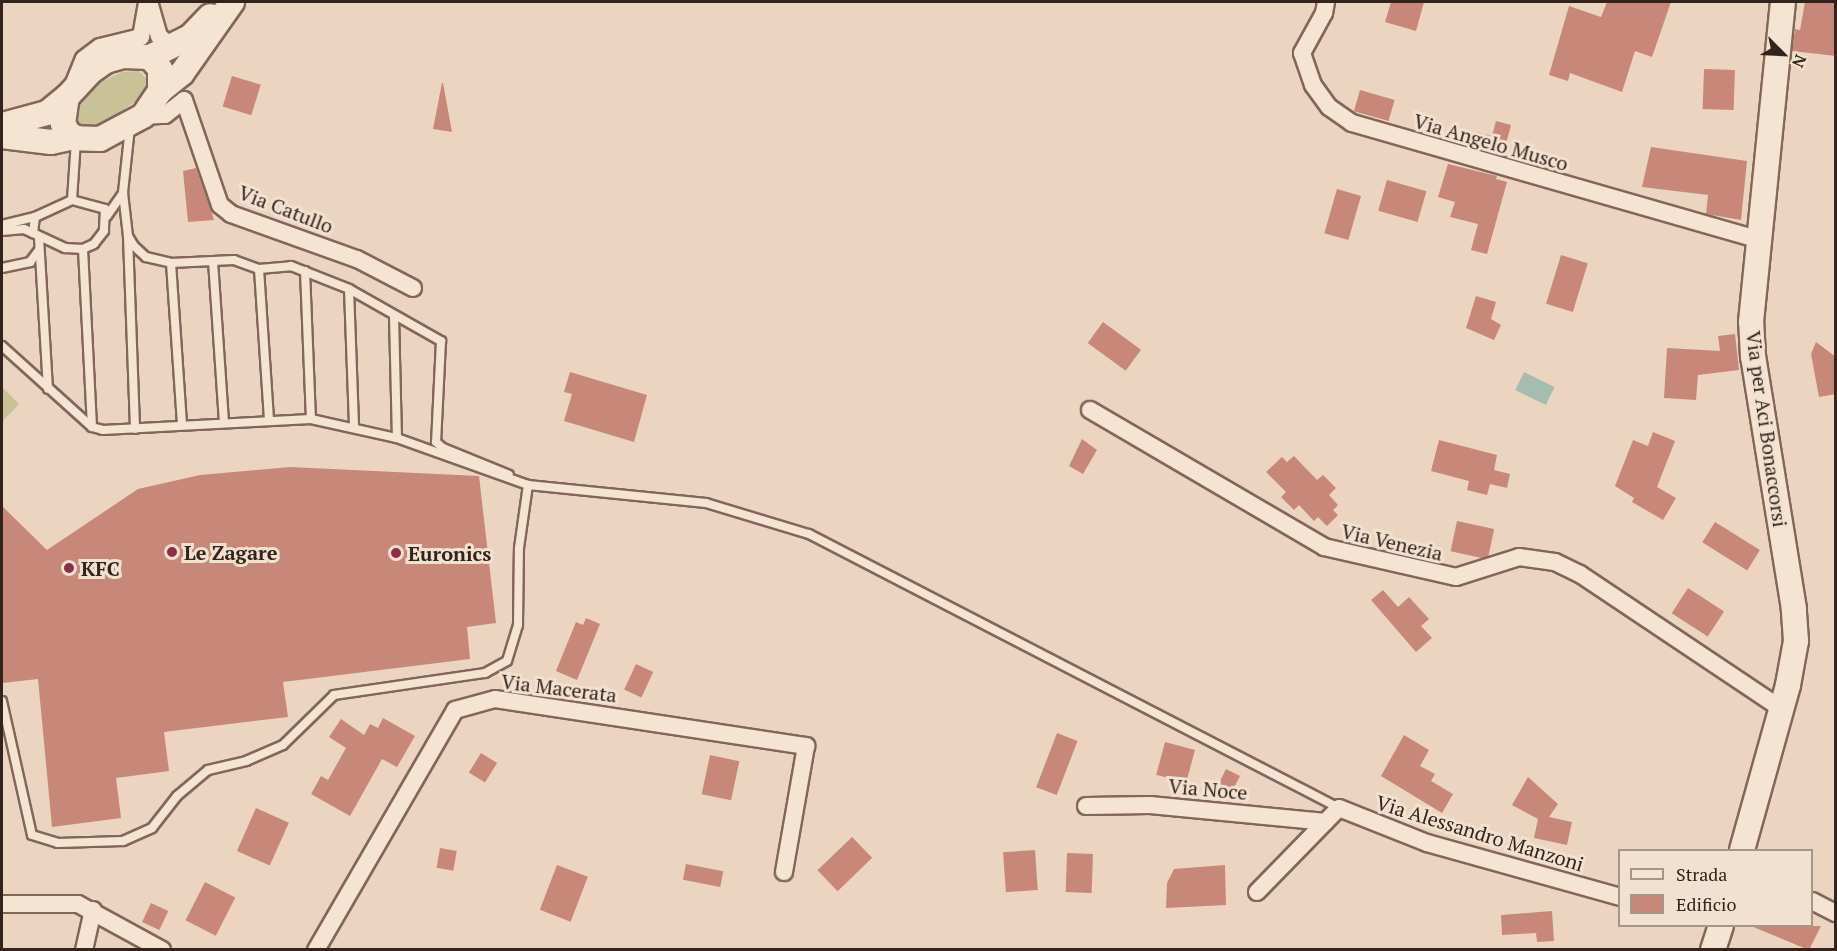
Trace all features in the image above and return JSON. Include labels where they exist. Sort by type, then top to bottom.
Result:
[{"type":"main road","points":[[2,125],[47,112],[106,61],[123,56],[150,57],[173,48],[190,37],[224,2]]},
{"type":"main road","points":[[2,136],[51,142],[75,137],[100,139],[136,120],[160,91],[182,73],[232,2]]},
{"type":"main road","name":"Via per Aci Bonaccorsi","points":[[1742,849],[1782,709],[1796,641],[1753,357],[1751,322],[1784,2]]},
{"type":"main road","points":[[150,57],[160,69],[160,91]]},
{"type":"main road","points":[[69,95],[63,124],[75,137]]},
{"type":"main road","points":[[1713,950],[1721,927]]},
{"type":"street","points":[[148,2],[159,36],[173,48]]},
{"type":"street","points":[[69,95],[84,59],[100,47],[141,37],[148,2]]},
{"type":"street","name":"Via Angelo Musco","points":[[1326,2],[1324,13],[1302,53],[1313,86],[1329,107],[1353,123],[1759,240]]},
{"type":"street","name":"Via Catullo","points":[[136,120],[165,115],[184,100],[220,205],[231,214],[357,259],[413,288]]},
{"type":"street","name":"Via Venezia","points":[[1090,410],[1324,548],[1456,577],[1519,557],[1555,562],[1580,574],[1782,709]]},
{"type":"street","name":"Via Macerata","points":[[316,950],[455,710],[495,699],[806,746],[784,872]]},
{"type":"street","name":"Via Noce","points":[[1086,806],[1150,805],[1325,822]]},
{"type":"street","points":[[1257,892],[1339,808]]},
{"type":"street","name":"Via Alessandro Manzoni","points":[[1339,808],[1427,843],[1618,896]]},
{"type":"street","points":[[2,904],[60,902],[93,910],[162,950]]},
{"type":"street","points":[[1813,902],[1836,913]]},
{"type":"street","points":[[84,950],[93,910]]},
{"type":"lane","points":[[135,429],[128,236],[123,193],[136,120]]},
{"type":"lane","points":[[72,200],[75,137]]},
{"type":"lane","points":[[83,249],[104,231],[107,216],[123,193]]},
{"type":"lane","points":[[2,225],[35,217],[72,200],[101,206],[107,216]]},
{"type":"lane","points":[[35,217],[48,389]]},
{"type":"lane","points":[[2,231],[24,230],[36,236],[83,249]]},
{"type":"lane","points":[[128,236],[146,256],[171,263],[234,260],[260,268],[291,266],[349,289],[441,341],[436,442],[528,485]]},
{"type":"lane","points":[[83,249],[92,427]]},
{"type":"lane","points":[[2,268],[30,262],[39,250]]},
{"type":"lane","points":[[213,261],[224,422]]},
{"type":"lane","points":[[171,263],[182,425]]},
{"type":"lane","points":[[260,268],[269,420]]},
{"type":"lane","points":[[304,271],[311,419]]},
{"type":"lane","points":[[349,289],[354,428]]},
{"type":"lane","points":[[394,316],[397,438]]},
{"type":"lane","points":[[2,346],[92,427],[135,429],[224,422],[311,419],[397,438],[528,485],[706,503],[809,534],[1339,808]]},
{"type":"lane","points":[[2,701],[32,835],[58,843],[123,841],[152,828],[177,796],[208,770],[246,760],[283,745],[334,695],[485,673],[507,661],[518,625],[519,548],[528,485]]},
{"type":"shaded area","points":[[139,71],[149,81],[143,96],[110,119],[90,128],[76,124],[76,108],[94,85],[122,72]]},
{"type":"shaded area","points":[[1524,372],[1555,387],[1546,405],[1515,390]]},
{"type":"shaded area","points":[[2,387],[19,404],[2,422]]},
{"type":"building","points":[[1391,2],[1424,2],[1416,31],[1385,22]]},
{"type":"building","points":[[1607,2],[1671,2],[1652,57],[1635,51],[1622,92],[1570,73],[1568,81],[1549,75],[1569,6],[1601,17]]},
{"type":"building","points":[[1805,2],[1836,2],[1836,56],[1792,51],[1795,29],[1800,30]]},
{"type":"building","points":[[1704,69],[1735,70],[1734,110],[1703,109]]},
{"type":"building","points":[[232,76],[261,85],[251,115],[223,107]]},
{"type":"building","points":[[443,83],[452,132],[433,129]]},
{"type":"building","points":[[1360,90],[1395,100],[1389,121],[1354,111]]},
{"type":"building","points":[[1496,121],[1511,125],[1503,155],[1472,147],[1476,132],[1492,136]]},
{"type":"building","points":[[1651,147],[1747,161],[1741,220],[1706,214],[1708,195],[1642,187]]},
{"type":"building","points":[[1448,164],[1497,176],[1496,179],[1507,182],[1487,254],[1471,250],[1478,224],[1450,217],[1455,202],[1438,197]]},
{"type":"building","points":[[196,168],[214,220],[188,222],[183,171]]},
{"type":"building","points":[[1387,180],[1426,191],[1418,222],[1378,211]]},
{"type":"building","points":[[1337,189],[1361,196],[1348,240],[1324,233]]},
{"type":"building","points":[[1561,255],[1588,263],[1573,312],[1546,304]]},
{"type":"building","points":[[1476,296],[1496,302],[1491,319],[1501,325],[1494,340],[1466,328]]},
{"type":"building","points":[[1103,322],[1141,350],[1126,371],[1088,343]]},
{"type":"building","points":[[1735,334],[1739,370],[1698,375],[1696,400],[1664,398],[1667,348],[1720,351],[1718,336]]},
{"type":"building","points":[[1816,342],[1836,357],[1836,394],[1819,397],[1811,354]]},
{"type":"building","points":[[570,372],[647,395],[634,442],[564,421],[572,394],[564,392]]},
{"type":"building","points":[[1653,432],[1675,441],[1657,487],[1676,498],[1663,520],[1632,502],[1634,498],[1615,486],[1633,440],[1648,446]]},
{"type":"building","points":[[1082,439],[1097,450],[1083,474],[1069,466]]},
{"type":"building","points":[[1439,440],[1497,455],[1494,470],[1510,474],[1507,488],[1490,484],[1487,495],[1467,490],[1469,481],[1431,471]]},
{"type":"building","points":[[1294,456],[1317,480],[1323,475],[1336,488],[1329,495],[1338,505],[1333,510],[1338,515],[1327,526],[1318,517],[1314,521],[1299,505],[1294,510],[1281,497],[1286,492],[1266,472],[1282,457],[1287,462]]},
{"type":"building","points":[[290,467],[479,476],[496,623],[467,627],[470,659],[283,682],[288,717],[164,732],[169,771],[116,778],[121,818],[52,827],[38,679],[2,683],[2,506],[47,550],[138,489],[200,475]]},
{"type":"building","points":[[1457,521],[1494,529],[1488,559],[1451,551]]},
{"type":"building","points":[[1715,522],[1760,550],[1747,570],[1702,542]]},
{"type":"building","points":[[1688,588],[1724,611],[1708,637],[1672,613]]},
{"type":"building","points":[[1383,590],[1398,607],[1409,597],[1429,619],[1421,626],[1432,638],[1416,652],[1371,600]]},
{"type":"building","points":[[586,618],[600,624],[577,680],[556,671],[576,622],[583,625]]},
{"type":"building","points":[[636,664],[653,672],[641,697],[624,689]]},
{"type":"building","points":[[383,718],[415,736],[397,767],[382,759],[350,816],[311,794],[321,776],[328,780],[346,748],[329,737],[341,719],[364,735],[370,724],[378,728]]},
{"type":"building","points":[[1057,733],[1078,741],[1057,795],[1036,787]]},
{"type":"building","points":[[1404,735],[1429,750],[1420,766],[1435,774],[1431,781],[1453,794],[1442,813],[1381,776]]},
{"type":"building","points":[[1165,742],[1195,750],[1186,783],[1156,775]]},
{"type":"building","points":[[481,753],[497,763],[485,783],[469,773]]},
{"type":"building","points":[[710,755],[739,761],[731,800],[702,794]]},
{"type":"building","points":[[1226,769],[1240,776],[1230,795],[1215,791]]},
{"type":"building","points":[[1528,777],[1558,804],[1549,817],[1572,822],[1567,845],[1534,838],[1538,819],[1512,805]]},
{"type":"building","points":[[256,808],[289,823],[270,866],[237,851]]},
{"type":"building","points":[[852,837],[872,858],[838,891],[817,870]]},
{"type":"building","points":[[440,848],[457,851],[453,871],[437,868]]},
{"type":"building","points":[[1035,850],[1038,890],[1006,892],[1003,852]]},
{"type":"building","points":[[1067,853],[1093,854],[1092,893],[1066,892]]},
{"type":"building","points":[[686,864],[723,871],[720,887],[683,880]]},
{"type":"building","points":[[557,865],[588,877],[571,922],[540,910]]},
{"type":"building","points":[[1225,865],[1226,905],[1166,908],[1167,883],[1174,869]]},
{"type":"building","points":[[205,882],[235,897],[216,936],[185,920]]},
{"type":"building","points":[[151,903],[168,911],[159,930],[142,922]]},
{"type":"building","points":[[1552,911],[1554,941],[1537,942],[1536,933],[1502,935],[1501,915]]},
{"type":"building","points":[[1821,926],[1809,950],[1753,927]]},
{"type":"place","name":"Le Zagare","points":[[172,552]]},
{"type":"place","name":"Euronics","points":[[396,553]]},
{"type":"place","name":"KFC","points":[[69,568]]}]
